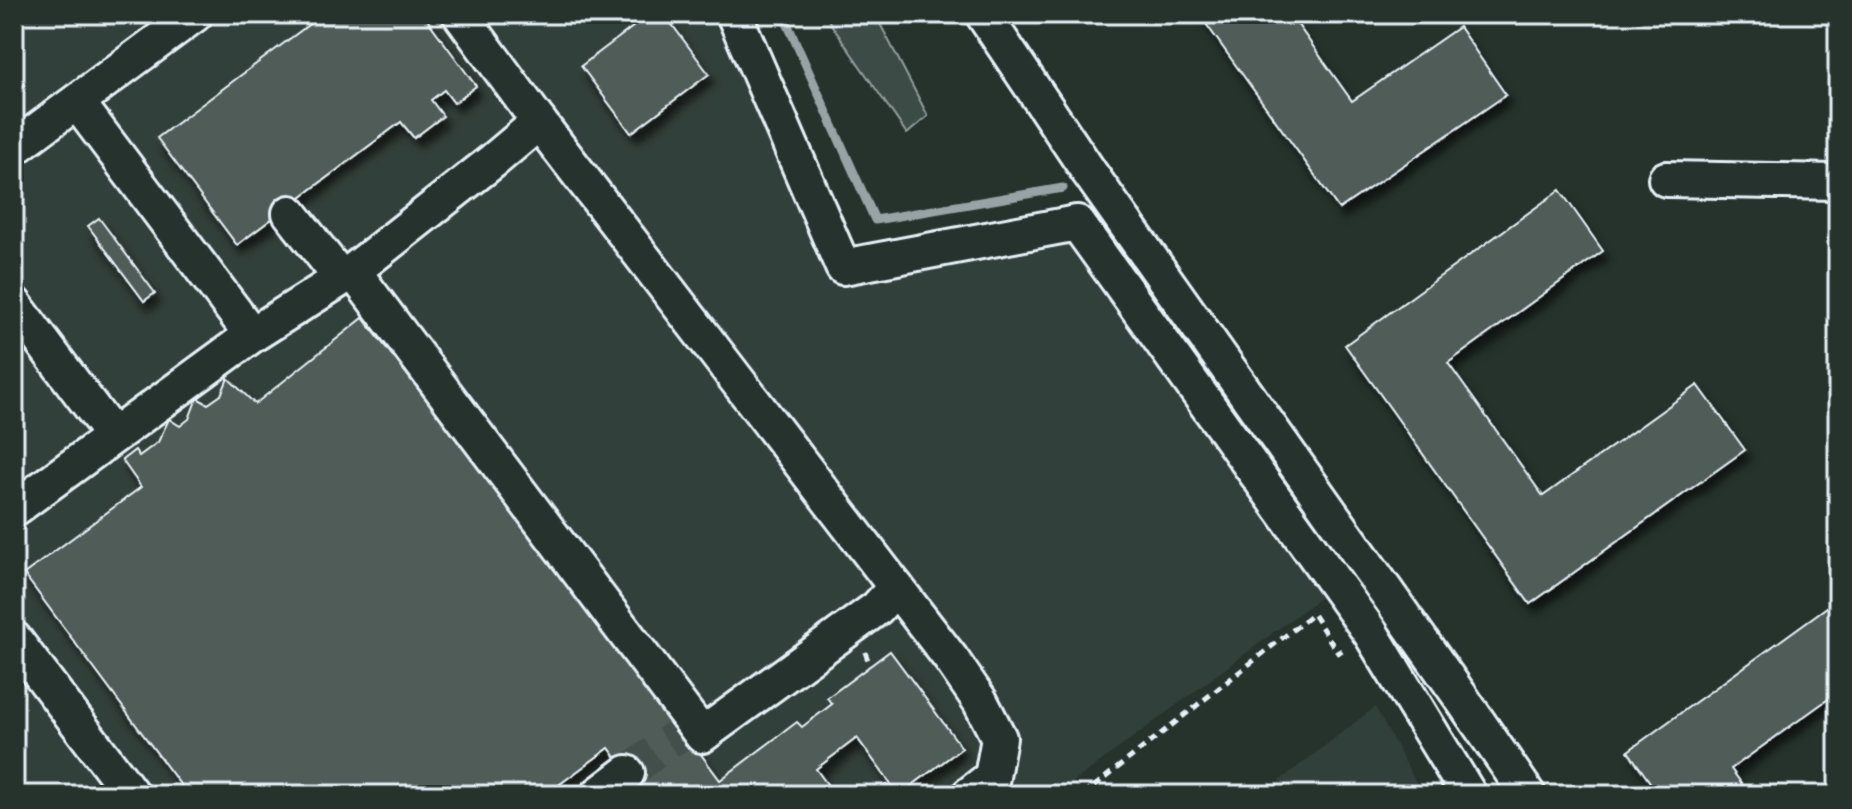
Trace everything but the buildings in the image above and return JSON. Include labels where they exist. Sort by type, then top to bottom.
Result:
[{"type":"lane","points":[[14,148],[195,14]]},
{"type":"lane","points":[[460,14],[980,701],[999,738],[992,777],[969,795]]},
{"type":"lane","points":[[734,14],[843,267],[1077,223],[1370,632],[1469,795]]},
{"type":"lane","points":[[983,14],[1089,172],[1528,795]]},
{"type":"lane","points":[[77,102],[252,335]]},
{"type":"lane","points":[[14,509],[252,335],[347,274],[539,122]]},
{"type":"lane","points":[[1666,179],[1838,182]]},
{"type":"lane","points":[[290,213],[347,274],[693,733],[877,608],[896,587]]},
{"type":"lane","points":[[14,304],[113,436]]},
{"type":"lane","points":[[14,639],[132,795]]},
{"type":"lane","points":[[598,795],[627,773]]},
{"type":"path","points":[[1083,795],[1313,614],[1338,653]]},
{"type":"path","points":[[867,643],[864,652],[870,666]]},
{"type":"shaded area","points":[[14,14],[715,14],[826,269],[1062,237],[1325,594],[1056,795],[14,795]]},
{"type":"shaded area","points":[[824,14],[875,14],[928,116],[907,134]]},
{"type":"shaded area","points":[[1375,707],[1423,795],[1261,795]]},
{"type":"waterway","points":[[783,14],[875,220],[1063,188]]},
{"type":"tunnel","points":[[627,773],[684,731]]}]
